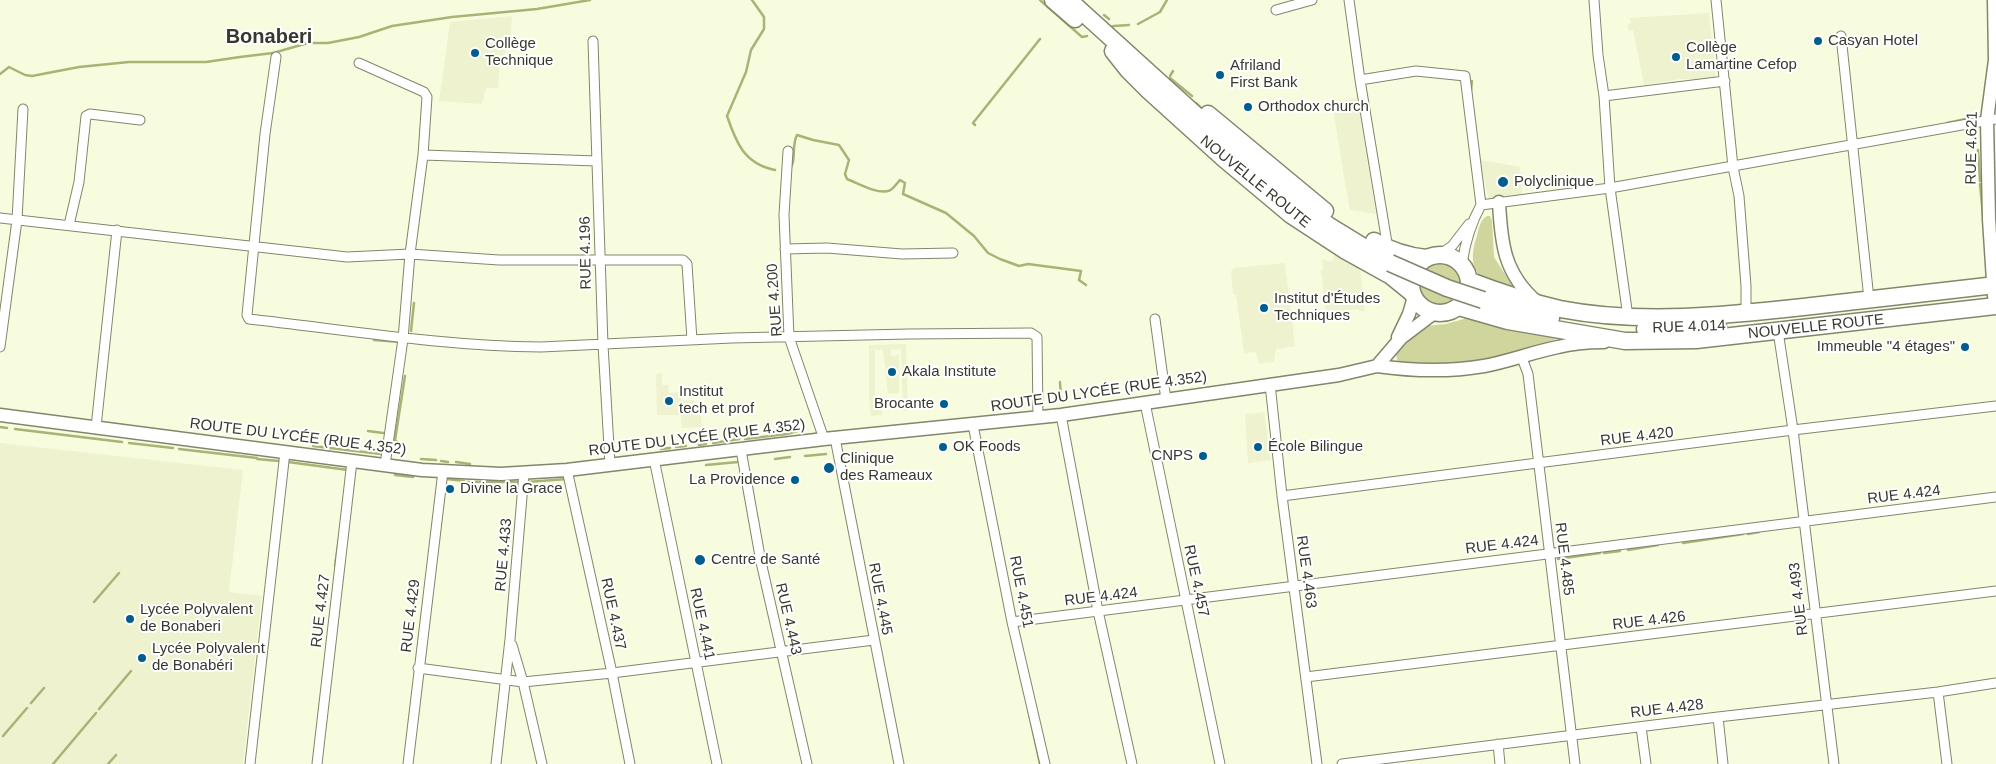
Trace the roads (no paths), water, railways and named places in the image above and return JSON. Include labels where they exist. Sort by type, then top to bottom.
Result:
[{"type":"highway","name":"NOUVELLE ROUTE","points":[[1053,0],[1116,48],[1140,56],[1320,208],[1389,256]]},
{"type":"highway","name":"NOUVELLE ROUTE","points":[[1068,0],[1116,48],[1204,129],[1215,135],[1291,200],[1328,225],[1389,256],[1433,256]]},
{"type":"highway","name":"NOUVELLE ROUTE","points":[[1116,48],[1128,70],[1149,92],[1291,215],[1346,251],[1391,276],[1413,295]]},
{"type":"highway","points":[[1448,255],[1462,264],[1470,281],[1469,291],[1465,300],[1458,307],[1442,313],[1426,310],[1413,295],[1411,283],[1413,273],[1418,265],[1433,256],[1448,255]]},
{"type":"highway","name":"RUE 4.014","points":[[1389,256],[1447,288],[1535,315],[1586,324],[1677,330],[1760,323],[1995,294]]},
{"type":"highway","name":"NOUVELLE ROUTE","points":[[1470,281],[1511,296],[1561,309],[1628,317],[1667,318],[1746,314],[1869,299],[1995,294]]},
{"type":"highway","name":"NOUVELLE ROUTE","points":[[1458,307],[1527,325],[1625,341],[1696,340],[1778,331],[1995,294]]},
{"type":"main road","name":"RUE 4.621","points":[[1994,0],[1995,60],[1989,220],[1995,294]]},
{"type":"main road","points":[[1500,202],[1501,233],[1510,267],[1524,291],[1539,303]]},
{"type":"main road","points":[[1391,352],[1409,314],[1413,295]]},
{"type":"main road","points":[[1377,366],[1391,352],[1401,338],[1434,313]]},
{"type":"main road","points":[[1377,366],[1409,370],[1452,370],[1522,358],[1564,346],[1625,341]]},
{"type":"main road","name":"ROUTE DU LYCÉE (RUE 4.352)","points":[[0,415],[385,465],[476,474],[524,473],[567,470],[829,439],[1038,418],[1339,375],[1377,366]]},
{"type":"street","points":[[1276,10],[1312,0]]},
{"type":"street","points":[[1349,0],[1389,256]]},
{"type":"street","points":[[1594,0],[1598,55],[1604,96],[1610,188],[1628,317]]},
{"type":"street","points":[[1716,0],[1733,167],[1739,196],[1746,286],[1746,314]]},
{"type":"street","points":[[1841,36],[1869,299]]},
{"type":"street","name":"RUE 4.196","points":[[593,41],[602,345],[610,464]]},
{"type":"street","points":[[276,57],[265,134],[247,315],[249,319],[403,339],[509,347],[789,337],[1034,334],[1037,337],[1038,418]]},
{"type":"street","points":[[359,63],[426,94],[423,155],[410,254],[403,339],[385,465]]},
{"type":"street","points":[[1360,80],[1416,71],[1465,76],[1481,205],[1474,218],[1452,246],[1433,256]]},
{"type":"street","points":[[1604,96],[1725,81]]},
{"type":"street","points":[[0,347],[17,220],[23,109]]},
{"type":"street","points":[[70,225],[79,182],[86,116],[90,114],[140,120]]},
{"type":"street","points":[[1481,205],[1610,188],[1992,120]]},
{"type":"street","name":"RUE 4.200","points":[[788,151],[784,215],[789,337],[829,439]]},
{"type":"street","points":[[423,155],[597,161]]},
{"type":"street","points":[[0,218],[117,230],[255,248],[360,258],[410,254],[507,260],[685,262],[692,340]]},
{"type":"street","points":[[1462,264],[1464,250],[1474,218]]},
{"type":"street","points":[[96,427],[117,230]]},
{"type":"street","points":[[785,249],[840,248],[902,254],[953,253]]},
{"type":"street","points":[[1155,319],[1166,400]]},
{"type":"street","name":"RUE 4.493","points":[[1778,331],[1793,430],[1814,614],[1834,764]]},
{"type":"street","name":"RUE 4.485","points":[[1522,358],[1528,374],[1548,553],[1562,646],[1575,764]]},
{"type":"street","name":"RUE 4.463","points":[[1270,384],[1282,496],[1317,764]]},
{"type":"street","name":"RUE 4.457","points":[[1145,403],[1220,764]]},
{"type":"street","name":"RUE 4.420","points":[[1282,496],[1793,430],[1996,406]]},
{"type":"street","points":[[1061,415],[1098,611],[1132,764]]},
{"type":"street","name":"RUE 4.451","points":[[973,425],[1012,622],[1045,764]]},
{"type":"street","name":"RUE 4.445","points":[[829,439],[874,640],[899,764]]},
{"type":"street","name":"RUE 4.443","points":[[742,450],[761,562],[807,764]]},
{"type":"street","points":[[250,764],[285,452]]},
{"type":"street","name":"RUE 4.441","points":[[654,459],[717,764]]},
{"type":"street","name":"RUE 4.427","points":[[317,764],[352,460]]},
{"type":"street","name":"RUE 4.437","points":[[567,470],[630,764]]},
{"type":"street","name":"RUE 4.429","points":[[408,764],[443,471]]},
{"type":"street","name":"RUE 4.433","points":[[496,764],[510,640],[524,473]]},
{"type":"street","name":"RUE 4.424","points":[[1012,622],[1996,497]]},
{"type":"street","name":"RUE 4.426","points":[[1306,678],[1996,591]]},
{"type":"street","points":[[510,640],[523,682],[542,764]]},
{"type":"street","points":[[418,668],[523,682],[782,653],[874,640]]},
{"type":"street","name":"RUE 4.428","points":[[1342,764],[1426,759],[1498,744],[1938,692],[1996,683]]},
{"type":"street","points":[[1938,692],[1947,764]]},
{"type":"street","points":[[1718,717],[1723,764]]},
{"type":"street","points":[[1641,727],[1646,764]]},
{"type":"street","points":[[1498,744],[1500,764]]},
{"type":"waterway","points":[[0,74],[9,67],[25,75],[32,76],[79,67],[129,62],[206,62],[273,53],[308,43],[328,43],[359,37],[392,26],[452,17],[537,9],[590,0]]},
{"type":"waterway","points":[[752,0],[764,17],[764,29],[751,50],[746,72],[727,116],[738,143],[749,157],[756,163],[775,170]]},
{"type":"waterway","points":[[1040,0],[1082,37],[1087,36]]},
{"type":"waterway","points":[[1138,24],[1160,12],[1167,0]]},
{"type":"waterway","points":[[1104,15],[1109,19]]},
{"type":"waterway","points":[[1108,28],[1129,25]]},
{"type":"waterway","points":[[975,125],[973,123],[1040,39]]},
{"type":"waterway","points":[[1170,76],[1173,71]]},
{"type":"waterway","points":[[1170,78],[1192,96]]},
{"type":"waterway","points":[[1471,91],[1472,81]]},
{"type":"waterway","points":[[1196,103],[1203,110]]},
{"type":"waterway","points":[[1947,123],[1975,117]]},
{"type":"waterway","points":[[789,170],[793,163],[794,144],[797,135],[839,145],[849,160],[845,174],[847,179],[873,190],[883,192],[891,189],[900,180],[905,183],[903,194],[946,213],[974,236],[988,253],[1019,266],[1028,264],[1081,271],[1079,280],[1086,285]]},
{"type":"waterway","points":[[1978,150],[1980,181]]},
{"type":"waterway","points":[[1980,184],[1983,216]]},
{"type":"waterway","points":[[1995,207],[1996,220]]},
{"type":"waterway","points":[[411,331],[414,303]]},
{"type":"waterway","points":[[374,340],[400,342]]},
{"type":"waterway","points":[[400,445],[395,440],[405,376]]},
{"type":"waterway","points":[[1060,382],[1061,400]]},
{"type":"waterway","points":[[0,427],[7,428]]},
{"type":"waterway","points":[[15,429],[122,442]]},
{"type":"waterway","points":[[745,439],[787,434],[801,430]]},
{"type":"waterway","points":[[368,431],[383,433]]},
{"type":"waterway","points":[[713,443],[739,439]]},
{"type":"waterway","points":[[129,443],[173,448]]},
{"type":"waterway","points":[[699,445],[706,444]]},
{"type":"waterway","points":[[313,446],[381,454]]},
{"type":"waterway","points":[[676,447],[686,446]]},
{"type":"waterway","points":[[661,449],[670,448]]},
{"type":"waterway","points":[[179,449],[257,458]]},
{"type":"waterway","points":[[805,456],[826,454]]},
{"type":"waterway","points":[[775,459],[790,457]]},
{"type":"waterway","points":[[257,459],[279,461]]},
{"type":"waterway","points":[[421,459],[436,460]]},
{"type":"waterway","points":[[441,461],[448,462]]},
{"type":"waterway","points":[[288,462],[348,470]]},
{"type":"waterway","points":[[456,462],[470,464]]},
{"type":"waterway","points":[[706,465],[738,462]]},
{"type":"waterway","points":[[395,475],[413,477]]},
{"type":"waterway","points":[[447,479],[464,481]]},
{"type":"waterway","points":[[527,482],[567,479]]},
{"type":"waterway","points":[[467,482],[519,482]]},
{"type":"waterway","points":[[1748,534],[1759,532]]},
{"type":"waterway","points":[[1683,543],[1743,534]]},
{"type":"waterway","points":[[335,566],[339,538]]},
{"type":"waterway","points":[[1628,550],[1658,545]]},
{"type":"waterway","points":[[1604,553],[1620,551]]},
{"type":"waterway","points":[[1558,559],[1600,553]]},
{"type":"waterway","points":[[94,602],[119,573]]},
{"type":"waterway","points":[[99,709],[131,671]]},
{"type":"waterway","points":[[31,703],[44,688]]},
{"type":"waterway","points":[[3,736],[27,708]]},
{"type":"waterway","points":[[1028,709],[1040,764]]},
{"type":"waterway","points":[[53,764],[96,713]]},
{"type":"waterway","points":[[108,764],[116,755]]},
{"type":"place","name":"Casyan Hotel","points":[[1818,41]]},
{"type":"place","name":"Collège Technique","points":[[475,53]]},
{"type":"place","name":"Collège Lamartine Cefop","points":[[1676,57]]},
{"type":"place","name":"Afriland First Bank","points":[[1220,75]]},
{"type":"place","name":"Orthodox church","points":[[1248,107]]},
{"type":"place","name":"Polyclinique","points":[[1503,182]]},
{"type":"place","name":"Institut d'Études Techniques","points":[[1264,308]]},
{"type":"place","name":"Immeuble \"4 étages\"","points":[[1965,347]]},
{"type":"place","name":"Akala Institute","points":[[892,372]]},
{"type":"place","name":"Institut tech et prof","points":[[669,401]]},
{"type":"place","name":"Brocante","points":[[944,404]]},
{"type":"place","name":"OK Foods","points":[[943,447]]},
{"type":"place","name":"École Bilingue","points":[[1258,447]]},
{"type":"place","name":"CNPS","points":[[1203,456]]},
{"type":"place","name":"Clinique des Rameaux","points":[[829,468]]},
{"type":"place","name":"La Providence","points":[[795,480]]},
{"type":"place","name":"Divine la Grace","points":[[450,489]]},
{"type":"place","name":"Centre de Santé","points":[[700,560]]},
{"type":"place","name":"Lycée Polyvalent de Bonaberi","points":[[130,619]]},
{"type":"place","name":"Lycée Polyvalent de Bonabéri","points":[[142,658]]},
{"type":"district","name":"Bonaberi","points":[[269,37]]}]
